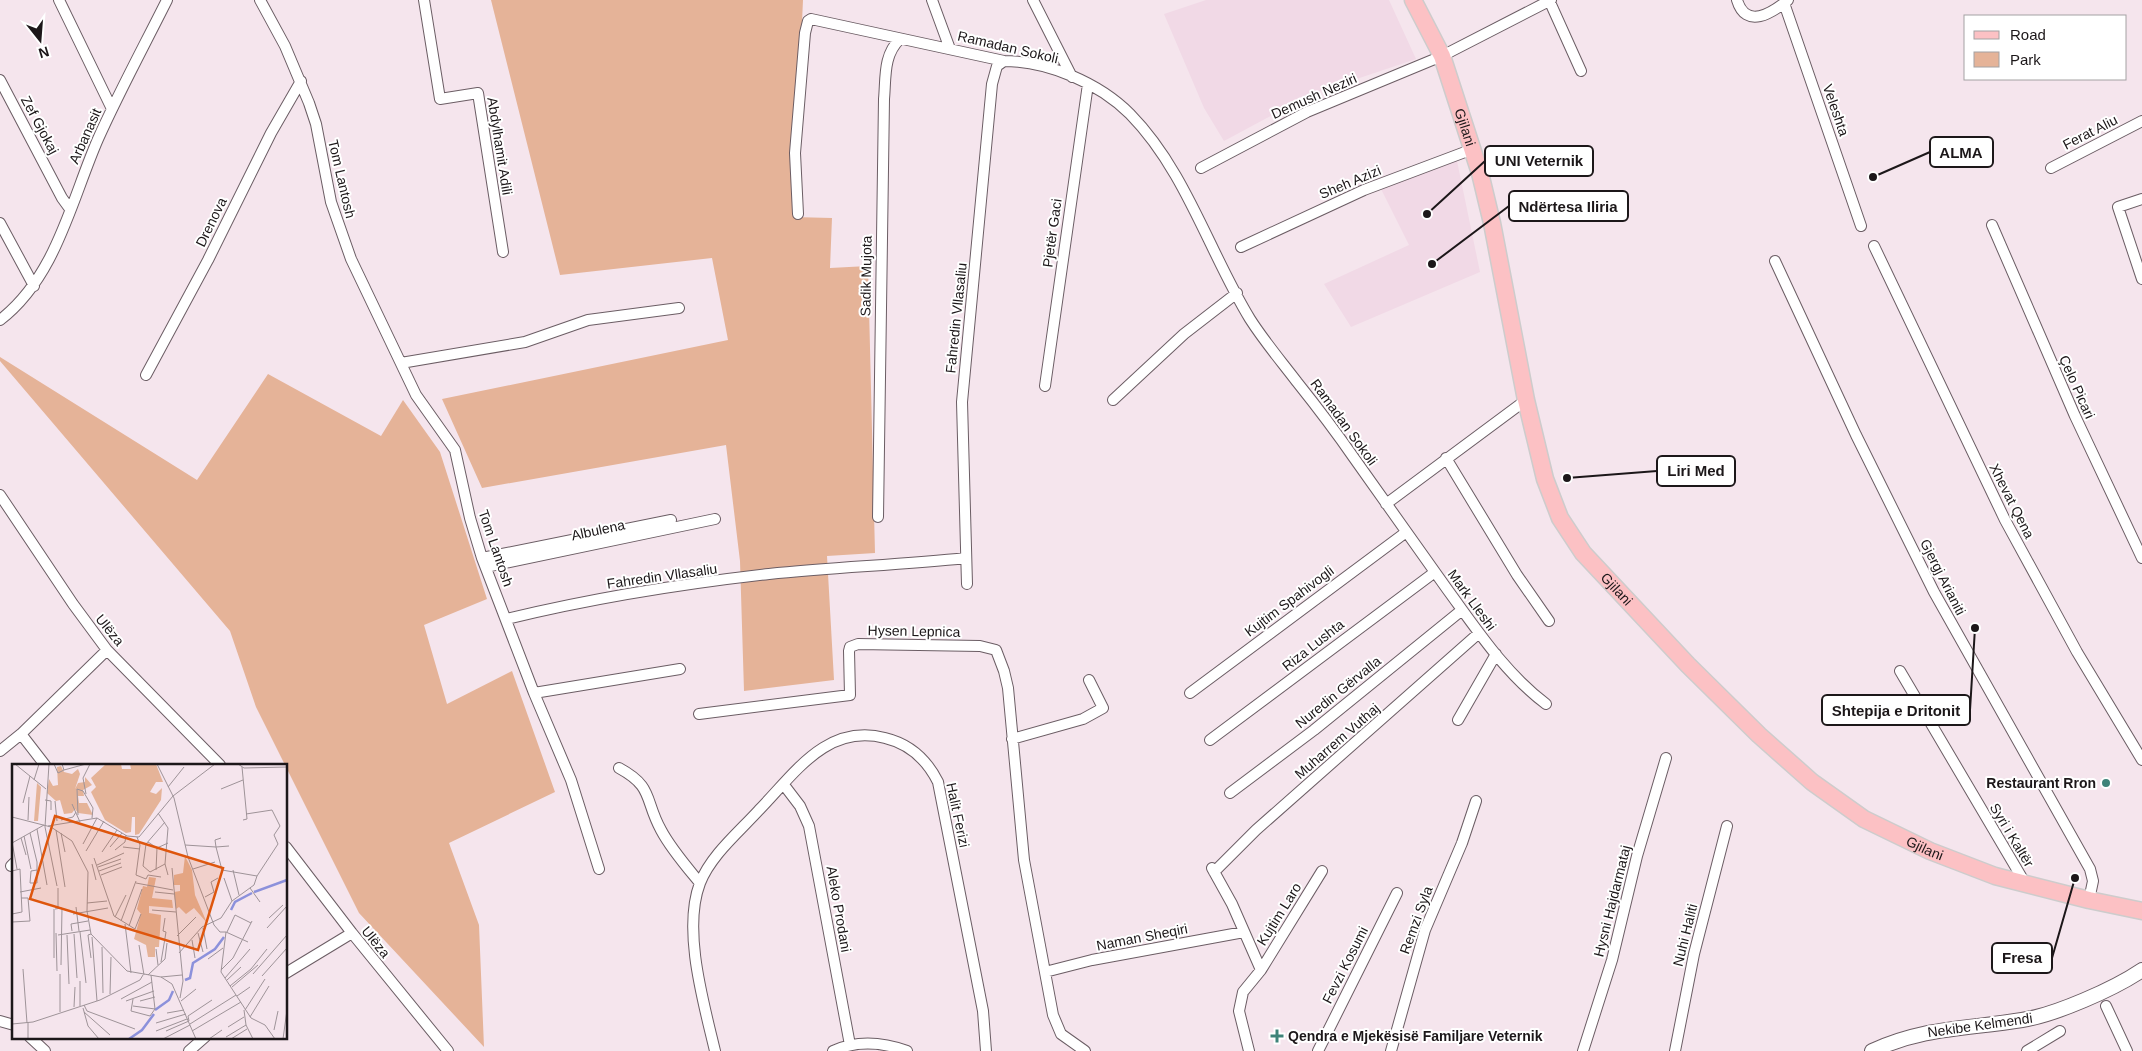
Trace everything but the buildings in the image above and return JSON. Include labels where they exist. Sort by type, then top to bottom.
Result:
[{"type":"main road","name":"Gjilani","points":[[1413,0],[1442,56],[1473,149],[1492,223],[1526,400],[1544,480],[1551,498],[1571,536],[1630,606],[1738,715],[1812,782],[1864,819],[1930,851],[1996,876],[2089,900],[2142,911]]},
{"type":"street","points":[[59,0],[112,109]]},
{"type":"street","name":"Arbanasit","points":[[0,320],[12,311],[34,286],[45,267],[112,109],[167,0]]},
{"type":"street","name":"Tom Lantosh","points":[[260,0],[301,81],[316,124],[324,173],[339,228],[363,286],[420,402],[455,450],[470,518],[484,562],[534,693],[571,780],[599,869]]},
{"type":"street","name":"Abdylhamit Adili","points":[[424,0],[440,99],[478,93],[504,252]]},
{"type":"street","points":[[932,0],[950,48]]},
{"type":"street","points":[[1033,0],[1072,77]]},
{"type":"street","points":[[1550,0],[1581,71]]},
{"type":"street","name":"Demush Neziri","points":[[1201,168],[1307,112],[1442,56],[1550,0]]},
{"type":"street","points":[[1737,0],[1740,9],[1747,16],[1756,17],[1774,10],[1786,1]]},
{"type":"street","name":"Veleshta","points":[[1786,1],[1860,226]]},
{"type":"street","name":"Ramadan Sokoli","points":[[798,214],[795,153],[805,33],[808,21],[811,19],[1004,61],[1030,64],[1088,84],[1107,95],[1130,114],[1162,155],[1254,325],[1317,406],[1386,504]]},
{"type":"street","name":"Sadik Mujota","points":[[878,518],[884,99],[888,58],[894,45],[900,39]]},
{"type":"street","name":"Fahredin Vllasaliu","points":[[967,584],[962,402],[992,84],[997,66],[1004,61]]},
{"type":"street","name":"Zef Gjokaj","points":[[0,80],[70,209]]},
{"type":"street","name":"Drenova","points":[[146,375],[208,260],[271,133],[301,81]]},
{"type":"street","name":"Pjetër Gaci","points":[[1045,386],[1088,84]]},
{"type":"street","name":"Ferat Aliu","points":[[2051,168],[2142,121]]},
{"type":"street","name":"Sheh Azizi","points":[[1241,247],[1364,190],[1473,149]]},
{"type":"street","points":[[2142,199],[2118,207],[2142,279]]},
{"type":"street","points":[[0,223],[34,286]]},
{"type":"street","name":"Çelo Picari","points":[[1992,225],[2074,416],[2142,558]]},
{"type":"street","name":"Xhevat Qena","points":[[1874,246],[2005,520],[2068,637],[2142,760]]},
{"type":"street","name":"Gjergj Arianiti","points":[[1775,261],[1839,400],[1934,592],[2090,869],[2093,881],[2089,900]]},
{"type":"street","points":[[1113,400],[1184,334],[1237,293]]},
{"type":"street","points":[[401,363],[525,342],[588,320],[679,308]]},
{"type":"street","points":[[1386,504],[1526,400]]},
{"type":"street","points":[[1446,458],[1517,574],[1549,621]]},
{"type":"street","name":"Ulëza","points":[[0,495],[72,604],[108,650],[219,764]]},
{"type":"street","name":"Mark Lleshi","points":[[1386,504],[1405,533],[1496,654],[1520,682],[1546,704]]},
{"type":"street","name":"Albulena","points":[[484,562],[715,519]]},
{"type":"street","name":"Albulena","points":[[484,562],[671,520]]},
{"type":"street","name":"Kujtim Spahivogli","points":[[1190,693],[1405,533]]},
{"type":"street","name":"Fahredin Vllasaliu","points":[[507,619],[584,601],[769,574],[912,564],[966,558]]},
{"type":"street","name":"Riza Lushta","points":[[1210,740],[1435,572]]},
{"type":"street","name":"Nuredin Gërvalla","points":[[1230,793],[1328,719],[1462,610]]},
{"type":"street","name":"Muharrem Vuthaj","points":[[1261,970],[1213,870],[1479,632]]},
{"type":"street","name":"Hysen Lepnica","points":[[699,714],[850,694],[849,651],[850,647],[858,644],[980,646],[996,650],[1000,655],[1008,688],[1024,860],[1056,1027],[1061,1034],[1085,1051]]},
{"type":"street","points":[[0,751],[21,734],[108,650]]},
{"type":"street","points":[[1458,720],[1496,654]]},
{"type":"street","points":[[534,693],[680,669]]},
{"type":"street","name":"Syri i Kaltër","points":[[1900,671],[1960,777],[2025,883]]},
{"type":"street","points":[[1012,739],[1083,719],[1103,708],[1089,680]]},
{"type":"street","points":[[21,734],[44,764]]},
{"type":"street","name":"Halit Ferizi","points":[[700,883],[718,855],[824,746],[849,735],[879,736],[894,740],[917,754],[932,771],[942,797],[983,1011],[986,1051]]},
{"type":"street","name":"Hysni Hajdarmataj","points":[[1584,1051],[1612,960],[1637,856],[1666,758]]},
{"type":"street","points":[[619,768],[640,781],[661,830],[684,865],[700,883],[695,909],[696,955],[715,1051]]},
{"type":"street","name":"Aleko Prodani","points":[[784,785],[800,806],[809,826],[850,1044]]},
{"type":"street","name":"Remzi Syla","points":[[1391,1051],[1425,930],[1462,843],[1476,801]]},
{"type":"street","name":"Nuhi Haliti","points":[[1675,1051],[1694,954],[1727,826]]},
{"type":"street","name":"Ulëza","points":[[288,850],[352,933],[448,1051]]},
{"type":"street","name":"Kujtim Laro","points":[[1249,1051],[1239,1011],[1239,1002],[1243,992],[1261,970],[1322,871]]},
{"type":"street","name":"Fevzi Kosumi","points":[[1318,1051],[1397,893]]},
{"type":"street","name":"Naman Sheqiri","points":[[1045,972],[1092,960],[1244,932]]},
{"type":"street","points":[[288,972],[352,933]]},
{"type":"street","name":"Nekibe Kelmendi","points":[[1872,1051],[1905,1037],[2024,1020],[2044,1015],[2069,1006],[2142,970]]},
{"type":"street","points":[[2106,1006],[2127,1051]]},
{"type":"street","points":[[2026,1051],[2060,1031]]},
{"type":"street","points":[[31,1038],[45,1051]]},
{"type":"street","points":[[189,1051],[204,1038]]},
{"type":"street","points":[[832,1051],[850,1044],[879,1043],[907,1051]]},
{"type":"shaded area","points":[[1206,0],[1389,0],[1416,59],[1312,94],[1224,141],[1204,108],[1164,14]]},
{"type":"shaded area","points":[[1457,161],[1480,272],[1351,327],[1324,284],[1409,245],[1381,189]]},
{"type":"green space","points":[[491,0],[803,0],[793,217],[832,218],[830,268],[868,266],[875,553],[827,556],[834,680],[744,691],[740,561],[726,445],[482,488],[442,399],[728,340],[712,258],[560,275]]},
{"type":"green space","points":[[0,357],[197,480],[268,374],[381,436],[403,400],[440,452],[487,599],[424,625],[447,704],[512,671],[555,792],[449,843],[479,925],[484,1047],[359,913],[288,771],[288,764],[284,764],[256,707],[230,631],[0,361]]},
{"type":"place","name":"ALMA","points":[[1873,177]]},
{"type":"place","name":"UNI Veternik","points":[[1427,214]]},
{"type":"place","name":"Ndërtesa Iliria","points":[[1432,264]]},
{"type":"place","name":"Liri Med","points":[[1567,478]]},
{"type":"place","name":"Shtepija e Dritonit","points":[[1975,628]]},
{"type":"place","name":"Restaurant Rron","points":[[2106,783]]},
{"type":"place","name":"Fresa","points":[[2075,878]]},
{"type":"place","name":"Qendra e Mjekësisë Familjare Veternik","points":[[1277,1036]]}]
